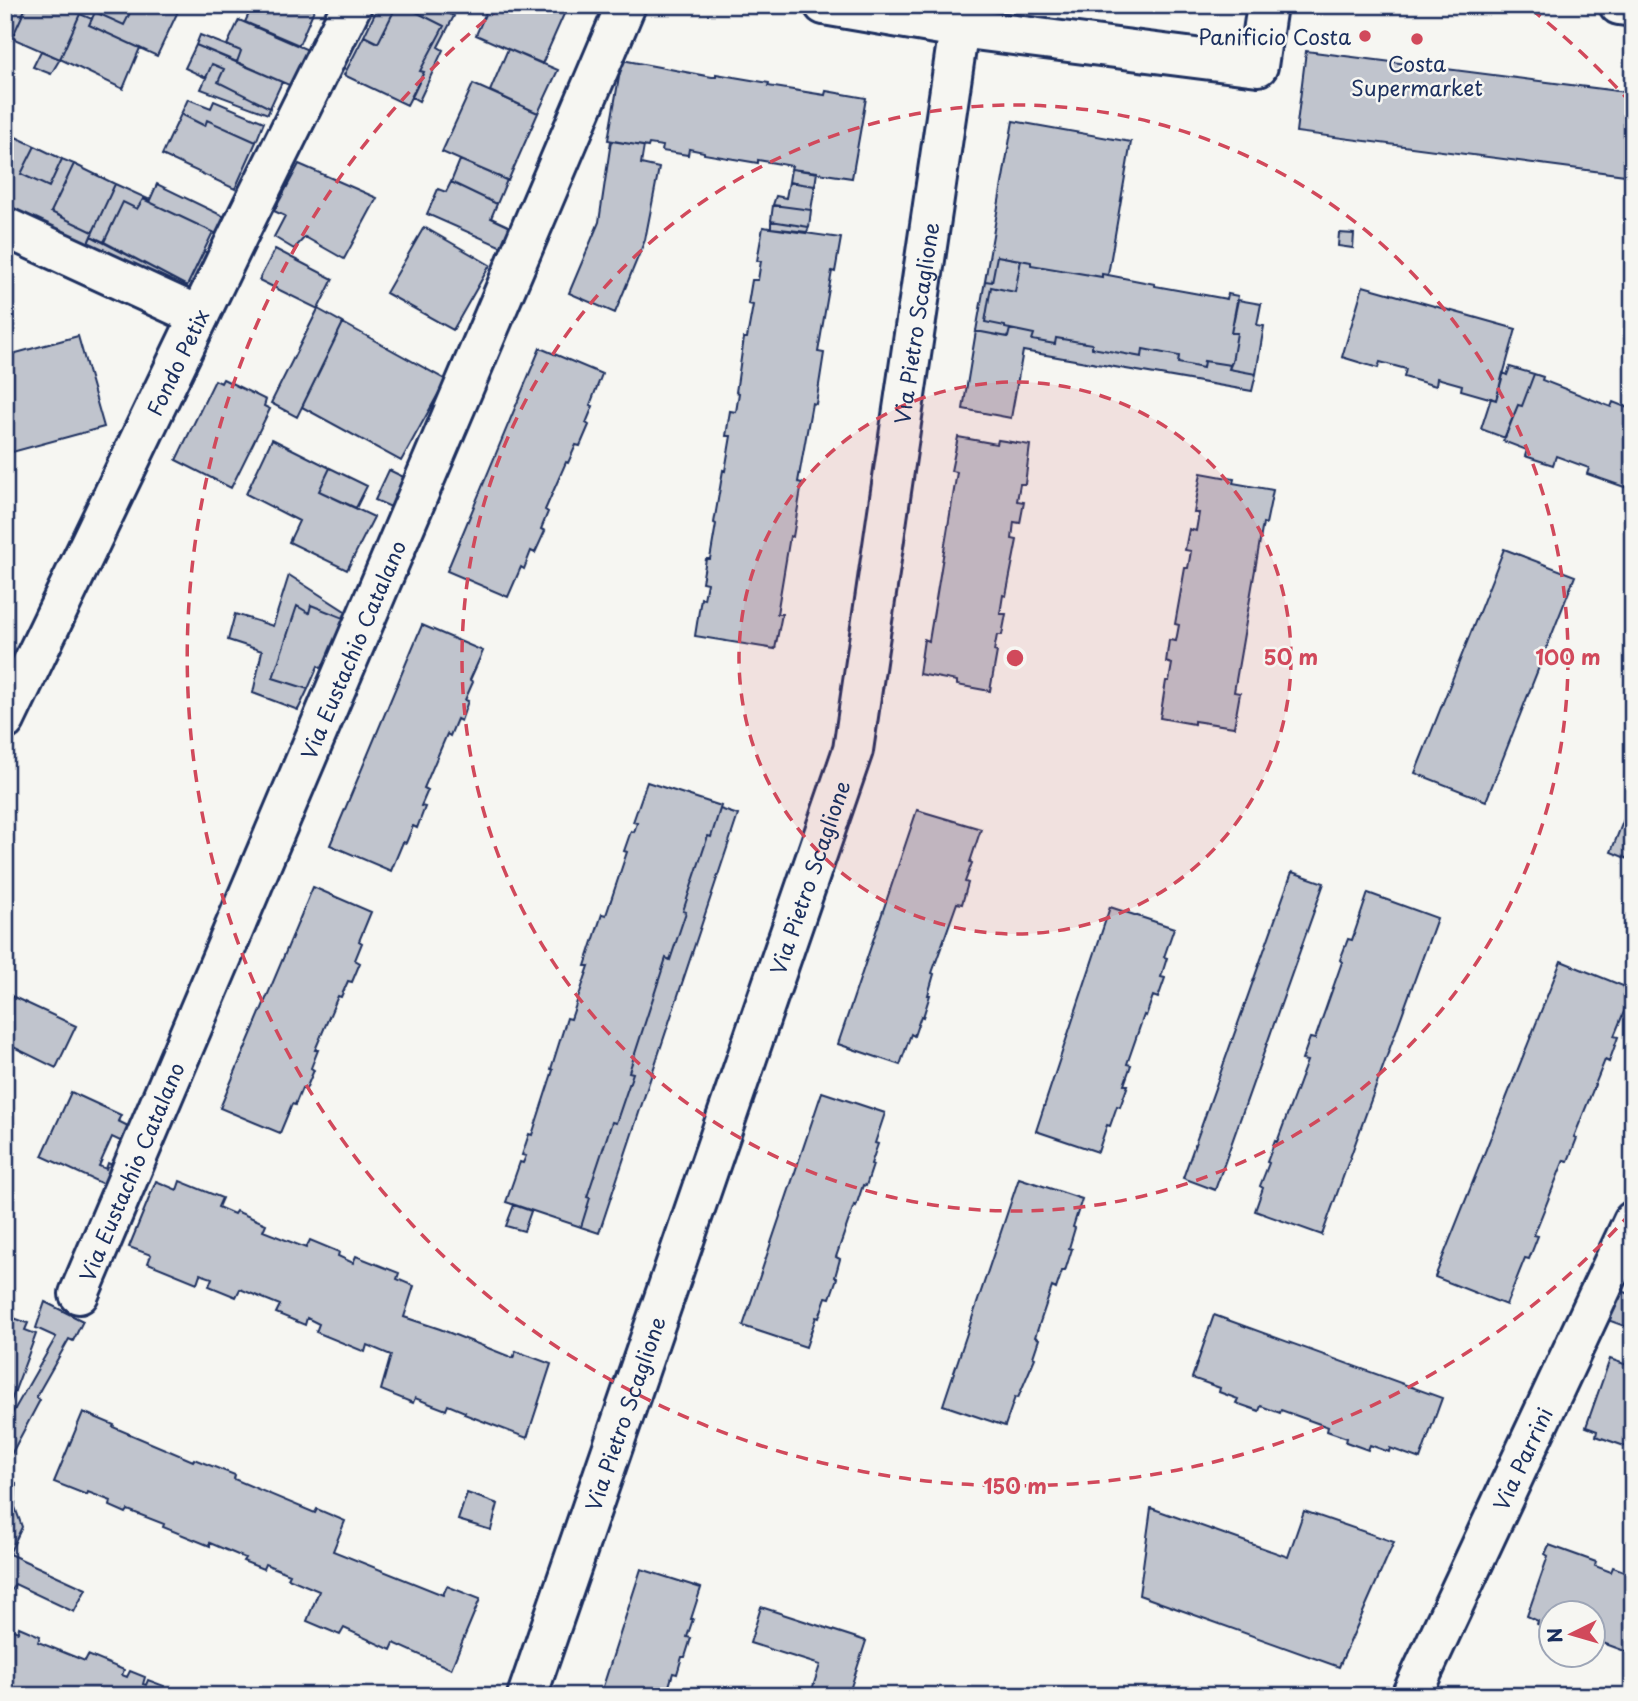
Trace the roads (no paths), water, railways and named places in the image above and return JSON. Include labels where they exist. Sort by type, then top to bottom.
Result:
[{"type":"street","name":"Fondo Petix","points":[[5,720],[352,5]]},
{"type":"street","name":"Via Eustachio Catalano","points":[[79,1294],[626,5]]},
{"type":"street","points":[[824,5],[959,28],[1258,65],[1267,5]]},
{"type":"street","points":[[1619,5],[1633,7]]},
{"type":"street","name":"Via Pietro Scaglione","points":[[527,1696],[853,750],[959,28]]},
{"type":"street","points":[[5,227],[199,316]]},
{"type":"street","name":"Via Parrini","points":[[1411,1696],[1633,1221]]},
{"type":"place","name":"Panificio Costa","points":[[1365,36]]},
{"type":"place","name":"Costa Supermarket","points":[[1417,39]]}]
